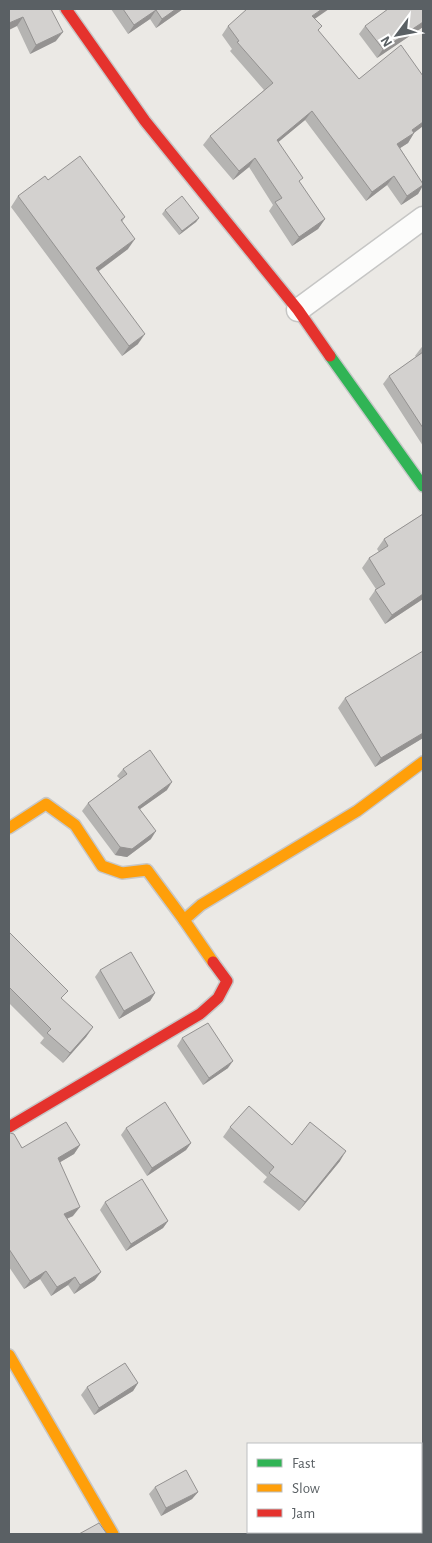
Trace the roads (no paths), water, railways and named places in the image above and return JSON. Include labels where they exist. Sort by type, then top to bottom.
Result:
[{"type":"street","points":[[66,9],[145,121],[298,310],[423,486]]},
{"type":"street","points":[[298,310],[423,218]]},
{"type":"street","points":[[184,920],[200,905],[358,811],[423,762]]},
{"type":"street","points":[[9,828],[46,804],[75,825],[102,866],[111,871],[122,873],[147,870],[227,981],[218,998],[200,1014],[9,1128]]},
{"type":"street","points":[[12,1367],[113,1534]]}]
